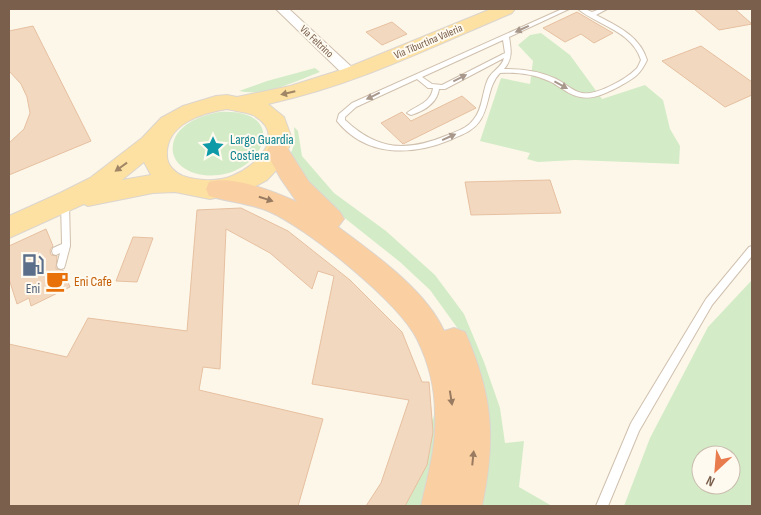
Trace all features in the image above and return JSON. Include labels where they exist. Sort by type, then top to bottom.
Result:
[{"type":"highway","points":[[279,140],[289,174],[304,195],[423,295],[447,329],[464,370],[474,410],[473,459],[464,506]]},
{"type":"highway","points":[[218,189],[248,193],[265,198],[300,214],[351,252],[398,294],[428,330],[447,379],[453,416],[450,460],[439,506]]},
{"type":"main road","name":"Via Tiburtina Valeria","points":[[242,103],[293,92],[351,74],[493,11]]},
{"type":"main road","name":"Via Tiburtina Valeria","points":[[279,140],[307,102],[351,74]]},
{"type":"main road","points":[[9,226],[65,202],[108,177],[159,137],[174,121],[194,108],[210,104],[242,103],[266,112],[274,120],[279,140],[270,164],[256,176],[238,184],[218,189],[203,190],[175,183],[166,178],[156,163],[155,154],[159,137]]},
{"type":"main road","points":[[65,202],[127,188],[175,183]]},
{"type":"street","name":"Via Feltrino","points":[[282,9],[351,74]]},
{"type":"lane","points":[[506,36],[508,54],[506,62],[491,80],[479,117],[472,126],[444,140],[412,149],[397,150],[370,143],[353,134],[341,121],[341,116],[354,105],[417,76],[566,9]]},
{"type":"lane","points":[[498,70],[524,72],[549,78],[577,94],[585,96],[593,95],[634,76],[644,66],[646,58],[640,47],[581,9]]},
{"type":"lane","points":[[591,15],[604,9]]},
{"type":"lane","points":[[417,76],[430,86],[443,87],[508,54]]},
{"type":"lane","points":[[411,113],[432,100],[436,92],[436,86]]},
{"type":"lane","points":[[61,265],[66,246],[65,202]]},
{"type":"lane","points":[[56,251],[66,246]]},
{"type":"lane","points":[[602,506],[635,427],[709,302],[752,250]]},
{"type":"green space","points":[[541,33],[570,55],[602,99],[645,85],[663,100],[670,129],[680,146],[679,164],[575,160],[538,162],[527,159],[530,153],[480,141],[501,78],[530,84],[533,61],[518,45],[530,35]]},
{"type":"green space","points":[[315,68],[320,72],[280,87],[260,92],[239,91],[267,81]]},
{"type":"green space","points":[[220,112],[244,114],[258,122],[263,134],[260,148],[251,161],[235,170],[216,175],[194,173],[187,170],[174,157],[173,144],[176,136],[181,129],[195,119]]},
{"type":"green space","points":[[294,127],[298,131],[302,156],[334,193],[386,231],[435,275],[464,314],[484,362],[500,408],[505,443],[524,441],[519,487],[552,506],[477,506],[482,487],[467,347],[456,326],[430,290],[400,262],[327,204],[289,158],[295,142]]},
{"type":"green space","points":[[752,280],[752,506],[624,506],[650,438],[708,327]]},
{"type":"green space","points":[[443,391],[439,465],[426,506],[396,506],[428,432]]},
{"type":"building","points":[[694,9],[735,9],[752,24],[719,30]]},
{"type":"building","points":[[577,12],[613,33],[594,43],[581,34],[565,42],[543,28]]},
{"type":"building","points":[[392,22],[407,34],[382,45],[366,32]]},
{"type":"building","points":[[33,26],[91,141],[9,175],[9,143],[24,129],[30,113],[27,97],[21,84],[9,71],[9,31]]},
{"type":"building","points":[[701,46],[752,82],[752,95],[725,107],[662,61]]},
{"type":"building","points":[[462,96],[476,108],[403,144],[381,123],[402,112],[411,121]]},
{"type":"building","points":[[550,180],[561,213],[471,215],[465,182]]},
{"type":"building","points":[[241,208],[288,231],[350,280],[402,332],[422,382],[429,382],[433,432],[427,465],[405,506],[366,506],[381,483],[409,400],[312,384],[334,276],[318,271],[312,289],[270,253],[226,229],[220,369],[203,367],[199,390],[323,419],[298,506],[9,506],[9,344],[67,357],[88,318],[187,331],[197,210]]},
{"type":"building","points":[[46,229],[53,246],[50,250],[51,255],[57,256],[56,269],[63,270],[70,287],[31,306],[29,298],[17,304],[9,279],[9,246]]},
{"type":"building","points":[[133,237],[153,238],[137,282],[116,281]]},
{"type":"place","name":"Largo Guardia Costiera","points":[[213,147]]},
{"type":"place","name":"Eni","points":[[33,265]]},
{"type":"place","name":"Eni Cafe","points":[[57,281]]}]
